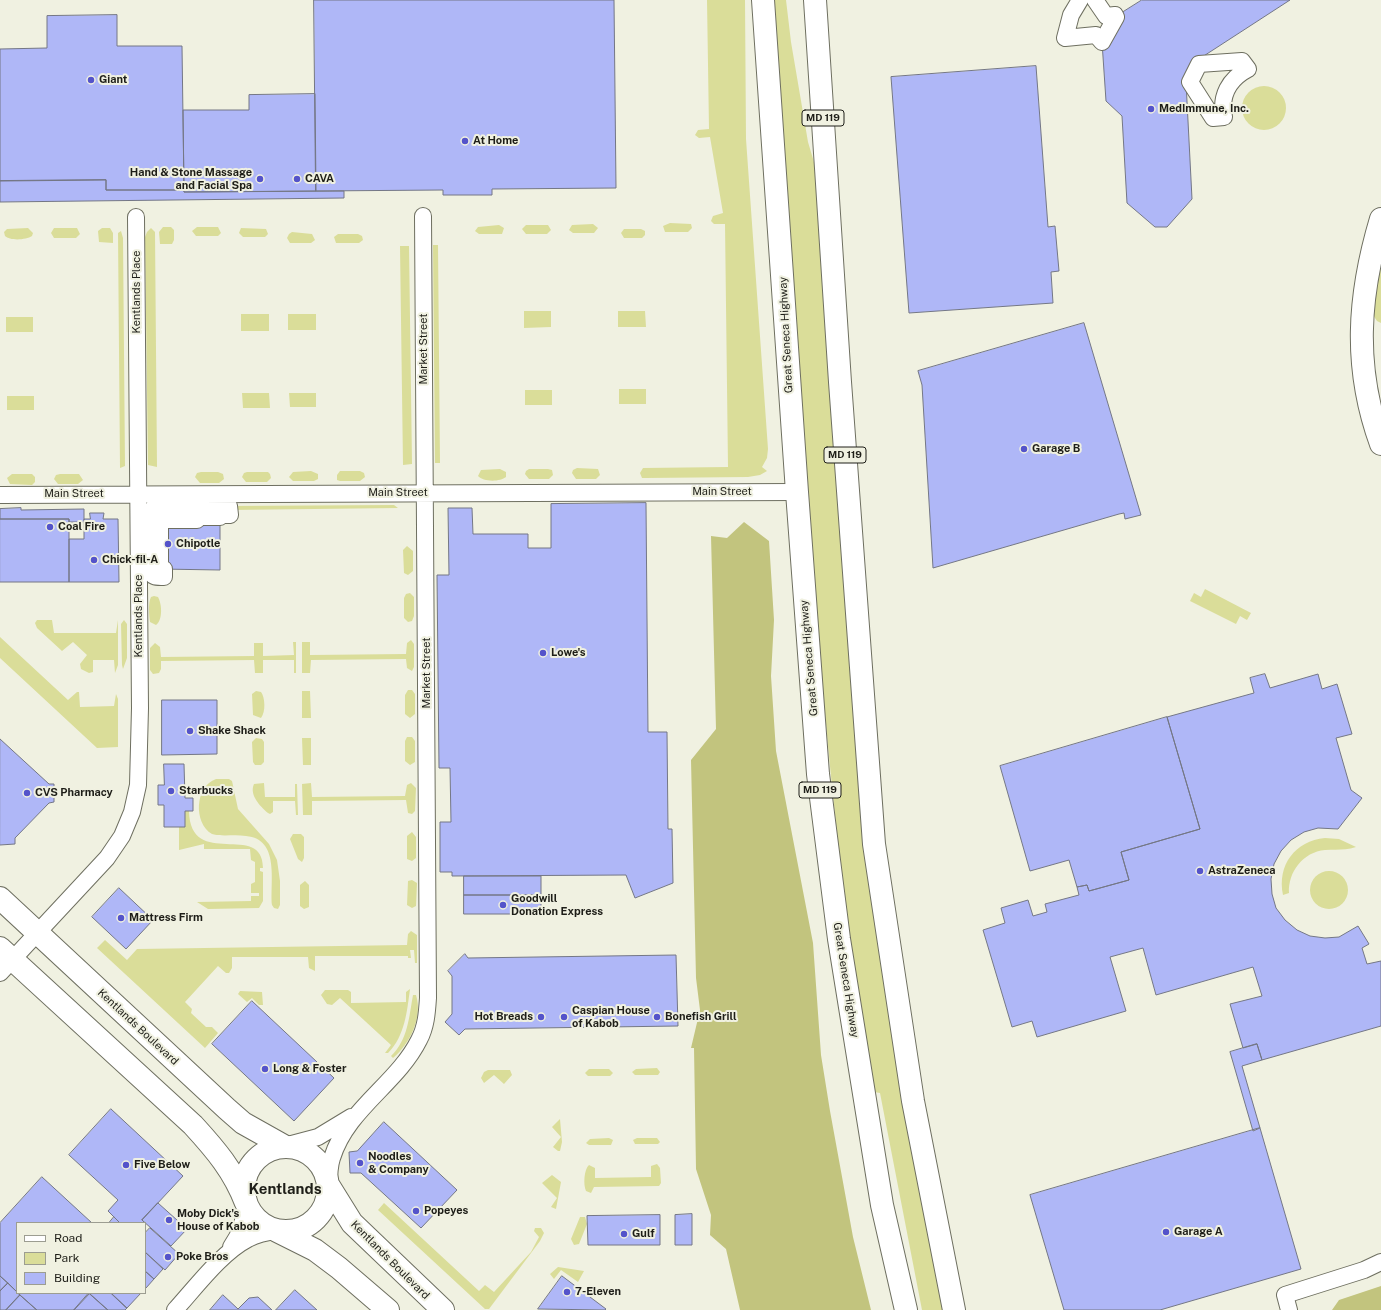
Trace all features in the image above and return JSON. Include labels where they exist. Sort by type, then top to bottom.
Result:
[{"type":"main road","name":"Great Seneca Highway","points":[[763,0],[818,774],[839,939],[882,1205],[906,1310]]},
{"type":"main road","name":"MD 119","points":[[815,0],[841,398],[874,844],[914,1101],[954,1310]]},
{"type":"main road","points":[[1381,219],[1367,273],[1361,337],[1364,374],[1370,407],[1381,444]]},
{"type":"main road","name":"Kentlands Boulevard","points":[[0,898],[243,1123],[284,1146]]},
{"type":"main road","points":[[4,960],[193,1125],[231,1170],[246,1203],[258,1221],[266,1227],[315,1250],[340,1268],[388,1310]]},
{"type":"main road","points":[[246,1203],[243,1190],[245,1177],[250,1166],[261,1154],[271,1149],[284,1146],[304,1150],[316,1158],[322,1167],[329,1186],[327,1201],[324,1208],[314,1221],[299,1230],[290,1232],[277,1231]]},
{"type":"main road","name":"Kentlands Boulevard","points":[[329,1186],[352,1223],[443,1310]]},
{"type":"street","points":[[1080,0],[1071,15],[1064,38],[1096,35],[1102,42],[1116,17],[1115,15],[1106,16],[1095,0]]},
{"type":"street","name":"Market Street","points":[[329,1186],[331,1160],[334,1151],[345,1131],[363,1108],[400,1067],[419,1040],[424,1027],[428,998],[423,216]]},
{"type":"street","name":"Kentlands Place","points":[[4,960],[38,933],[115,847],[127,825],[136,797],[138,785],[140,729],[136,217]]},
{"type":"street","name":"Main Street","points":[[0,495],[797,492]]},
{"type":"street","points":[[160,506],[229,506],[230,515],[220,515],[220,517],[196,517],[196,520],[160,520],[160,569],[164,569],[164,577],[154,577],[150,571],[149,517],[153,508],[160,506]]},
{"type":"street","name":"Market Street","points":[[284,1146],[318,1137],[346,1121],[363,1108]]},
{"type":"street","points":[[175,1310],[220,1261],[240,1232],[244,1219],[246,1203]]},
{"type":"street","points":[[220,1261],[247,1239],[260,1234],[277,1231]]},
{"type":"street","points":[[1289,1310],[1285,1295],[1364,1270],[1381,1262]]},
{"type":"green space","points":[[707,0],[745,0],[746,139],[768,449],[767,458],[762,467],[767,471],[760,475],[748,477],[642,478],[640,473],[643,468],[728,467],[725,224],[714,224],[711,221],[713,216],[723,213],[710,137],[699,138],[695,135],[698,130],[709,129]]},
{"type":"green space","points":[[774,0],[786,0],[791,42],[808,142],[816,169],[836,471],[945,1310],[922,1310],[880,1093],[874,1092],[850,938],[840,861],[824,706],[806,473]]},
{"type":"green space","points":[[1260,86],[1268,86],[1273,87],[1280,92],[1285,99],[1285,117],[1280,124],[1273,129],[1260,130],[1252,127],[1245,120],[1242,112],[1242,104],[1245,96],[1252,89]]},
{"type":"green space","points":[[670,223],[691,224],[692,228],[688,232],[665,232],[663,226]]},
{"type":"green space","points":[[593,224],[598,228],[594,233],[573,233],[569,230],[572,225]]},
{"type":"green space","points":[[499,225],[504,228],[502,234],[479,234],[475,231],[478,227]]},
{"type":"green space","points":[[526,225],[548,225],[551,230],[547,234],[526,234],[522,229]]},
{"type":"green space","points":[[163,227],[171,227],[174,230],[174,240],[172,244],[160,244],[159,232]]},
{"type":"green space","points":[[197,227],[218,227],[221,233],[218,236],[196,236],[192,231]]},
{"type":"green space","points":[[28,228],[33,233],[32,236],[22,239],[10,239],[5,236],[4,232],[7,229]]},
{"type":"green space","points":[[54,228],[77,228],[80,234],[76,238],[54,238],[51,233]]},
{"type":"green space","points":[[102,228],[110,228],[113,233],[113,243],[99,242],[98,231]]},
{"type":"green space","points":[[151,228],[155,232],[157,467],[148,465],[145,237]]},
{"type":"green space","points":[[241,228],[266,229],[268,234],[265,237],[243,237],[239,233]]},
{"type":"green space","points":[[624,229],[641,229],[645,231],[645,235],[642,238],[624,238],[621,233]]},
{"type":"green space","points":[[121,231],[123,238],[125,466],[120,468],[118,233]]},
{"type":"green space","points":[[292,232],[312,234],[315,240],[311,243],[290,243],[287,238]]},
{"type":"green space","points":[[338,234],[358,234],[362,236],[363,240],[359,243],[336,243],[334,237]]},
{"type":"green space","points":[[433,245],[438,245],[440,463],[435,463]]},
{"type":"green space","points":[[400,246],[409,246],[412,464],[403,465]]},
{"type":"green space","points":[[1381,253],[1381,323],[1377,321],[1373,315]]},
{"type":"green space","points":[[524,311],[551,311],[551,327],[524,328]]},
{"type":"green space","points":[[618,311],[645,311],[646,327],[618,327]]},
{"type":"green space","points":[[241,314],[269,314],[269,331],[241,331]]},
{"type":"green space","points":[[288,314],[316,314],[316,330],[288,330]]},
{"type":"green space","points":[[6,317],[33,317],[33,332],[6,332]]},
{"type":"green space","points":[[619,389],[646,389],[646,404],[619,404]]},
{"type":"green space","points":[[525,390],[552,390],[552,405],[525,405]]},
{"type":"green space","points":[[242,393],[269,393],[270,408],[243,408]]},
{"type":"green space","points":[[289,393],[316,393],[316,407],[290,407]]},
{"type":"green space","points":[[7,396],[34,396],[34,410],[7,410]]},
{"type":"green space","points":[[577,468],[598,469],[600,475],[596,479],[576,479],[572,473],[573,470]]},
{"type":"green space","points":[[500,469],[506,472],[506,477],[500,480],[492,481],[480,478],[478,476],[481,470]]},
{"type":"green space","points":[[529,469],[552,470],[553,475],[549,479],[529,479],[525,474]]},
{"type":"green space","points":[[311,471],[318,474],[318,479],[314,481],[293,481],[289,477],[293,472]]},
{"type":"green space","points":[[340,471],[360,471],[364,473],[365,477],[360,481],[340,481],[337,480],[337,475]]},
{"type":"green space","points":[[218,472],[223,474],[224,479],[219,483],[200,483],[195,477],[197,473]]},
{"type":"green space","points":[[268,472],[271,478],[267,482],[246,482],[242,477],[244,473]]},
{"type":"green space","points":[[12,474],[32,474],[35,477],[35,482],[32,485],[10,484],[7,478]]},
{"type":"green space","points":[[79,474],[83,480],[78,484],[58,484],[54,479],[56,475]]},
{"type":"green space","points":[[394,505],[398,508],[230,510],[229,506]]},
{"type":"green space","points":[[744,522],[769,541],[774,620],[771,676],[776,751],[813,943],[821,1055],[830,1111],[853,1237],[871,1310],[740,1310],[726,1249],[710,1235],[711,1215],[696,1169],[694,1048],[691,1048],[700,1010],[696,978],[691,760],[716,729],[711,536],[727,538]]},
{"type":"green space","points":[[407,546],[413,551],[413,571],[408,575],[404,573],[403,550]]},
{"type":"green space","points":[[1205,589],[1251,613],[1247,620],[1240,616],[1236,624],[1190,601],[1194,593],[1201,597]]},
{"type":"green space","points":[[410,593],[414,597],[414,616],[412,621],[408,622],[404,618],[404,598],[406,594]]},
{"type":"green space","points":[[154,596],[158,597],[161,608],[160,620],[156,625],[150,622],[149,616],[150,599]]},
{"type":"green space","points":[[37,620],[52,620],[54,633],[116,633],[118,620],[118,665],[115,673],[114,660],[93,660],[93,672],[89,673],[81,669],[80,664],[87,655],[73,642],[62,651],[37,628],[35,623]]},
{"type":"green space","points":[[124,620],[127,624],[127,658],[123,669],[121,624]]},
{"type":"green space","points":[[0,637],[68,700],[79,692],[80,707],[114,706],[116,694],[118,699],[118,747],[97,748],[0,658]]},
{"type":"green space","points":[[411,640],[414,644],[414,667],[412,671],[407,668],[406,659],[311,660],[310,673],[302,673],[302,642],[310,642],[310,655],[406,654],[407,643]]},
{"type":"green space","points":[[293,642],[296,642],[296,673],[294,673],[294,660],[263,660],[263,673],[255,673],[254,660],[161,661],[161,669],[159,673],[153,674],[150,670],[150,648],[155,643],[160,647],[161,657],[254,656],[254,643],[263,643],[263,656],[294,655]]},
{"type":"green space","points":[[408,690],[412,690],[415,694],[415,714],[410,718],[405,714],[405,695]]},
{"type":"green space","points":[[256,691],[261,692],[264,701],[264,712],[261,718],[253,715],[252,694]]},
{"type":"green space","points":[[302,691],[310,691],[311,718],[302,718]]},
{"type":"green space","points":[[407,737],[412,737],[415,741],[415,762],[410,765],[405,761],[405,741]]},
{"type":"green space","points":[[256,738],[262,739],[264,742],[264,762],[261,765],[255,765],[253,762],[252,742]]},
{"type":"green space","points":[[302,738],[311,738],[311,765],[303,765]]},
{"type":"green space","points":[[216,779],[229,779],[232,781],[238,809],[269,844],[277,860],[280,881],[280,905],[278,909],[274,908],[272,905],[271,863],[269,853],[264,845],[257,839],[246,836],[212,834],[206,829],[202,822],[199,814],[200,797],[209,783]]},
{"type":"green space","points":[[264,783],[265,797],[295,797],[295,784],[297,784],[298,815],[296,815],[295,801],[273,801],[273,812],[270,814],[268,813],[256,800],[253,792],[254,784]]},
{"type":"green space","points":[[311,783],[312,797],[405,796],[407,785],[411,783],[416,788],[415,811],[412,814],[408,813],[406,800],[312,801],[312,815],[303,815],[302,784]]},
{"type":"green space","points":[[185,811],[189,811],[192,829],[201,838],[213,843],[252,847],[260,854],[263,868],[260,868],[260,871],[263,872],[263,901],[259,908],[208,909],[197,902],[251,901],[251,896],[259,896],[259,893],[251,893],[251,884],[255,882],[255,862],[251,860],[250,849],[204,849],[204,844],[179,850],[179,827],[185,827]]},
{"type":"green space","points":[[412,832],[416,837],[416,858],[412,861],[407,859],[407,836]]},
{"type":"green space","points":[[293,834],[301,834],[304,837],[304,858],[302,862],[298,859],[290,839]]},
{"type":"green space","points":[[1325,838],[1339,839],[1356,847],[1325,850],[1310,855],[1298,864],[1291,878],[1289,893],[1283,895],[1283,874],[1290,856],[1305,844],[1314,840]]},
{"type":"green space","points":[[1325,871],[1333,871],[1343,876],[1347,883],[1347,897],[1343,904],[1333,909],[1325,909],[1315,904],[1313,901],[1310,894],[1310,886],[1315,876],[1318,874]]},
{"type":"green space","points":[[412,880],[417,883],[416,906],[412,908],[407,905],[408,881]]},
{"type":"green space","points":[[305,881],[309,885],[309,907],[304,909],[300,906],[300,885]]},
{"type":"green space","points":[[411,931],[417,935],[417,963],[415,963],[414,950],[410,950],[411,958],[408,958],[408,956],[315,956],[315,971],[309,968],[308,957],[232,957],[232,968],[229,973],[226,973],[218,966],[185,1002],[192,1009],[191,1013],[206,1027],[212,1027],[218,1033],[205,1048],[97,948],[105,940],[127,960],[137,949],[407,945],[408,934]]},
{"type":"green space","points":[[410,989],[402,1031],[394,1046],[388,1053],[385,1053],[391,1045],[340,998],[332,1005],[327,1004],[321,995],[325,990],[348,990],[351,992],[351,1003],[406,1002],[406,992]]},
{"type":"green space","points":[[240,991],[262,992],[263,1005],[259,1005],[252,998],[247,1002],[238,994]]},
{"type":"green space","points":[[413,995],[416,995],[418,1003],[418,1012],[414,1030],[405,1045],[393,1058],[391,1056],[401,1043],[407,1028]]},
{"type":"green space","points":[[657,1068],[660,1072],[658,1075],[635,1075],[632,1072],[636,1069]]},
{"type":"green space","points":[[589,1069],[609,1069],[613,1073],[610,1076],[588,1076],[585,1073]]},
{"type":"green space","points":[[488,1070],[510,1070],[512,1075],[504,1084],[494,1075],[484,1083],[481,1078],[484,1072]]},
{"type":"green space","points":[[560,1119],[562,1142],[560,1151],[558,1151],[553,1147],[561,1137],[552,1127]]},
{"type":"green space","points":[[609,1138],[613,1140],[611,1145],[589,1145],[586,1143],[590,1139]]},
{"type":"green space","points":[[637,1138],[657,1138],[660,1142],[658,1144],[635,1144],[633,1140]]},
{"type":"green space","points":[[657,1164],[660,1168],[661,1183],[659,1186],[594,1187],[591,1193],[586,1191],[584,1185],[584,1177],[589,1165],[595,1168],[595,1178],[651,1177],[651,1166]]},
{"type":"green space","points":[[552,1175],[561,1182],[556,1209],[551,1207],[557,1198],[542,1183]]},
{"type":"green space","points":[[384,1203],[479,1291],[485,1285],[494,1292],[531,1252],[539,1237],[534,1231],[535,1228],[541,1228],[544,1233],[540,1241],[489,1309],[485,1309],[378,1210]]},
{"type":"green space","points":[[580,1217],[585,1217],[587,1224],[579,1244],[574,1245],[571,1239]]},
{"type":"green space","points":[[558,1267],[584,1271],[578,1282],[561,1270],[554,1279],[550,1274]]},
{"type":"green space","points":[[1381,1286],[1381,1310],[1332,1310],[1339,1300]]},
{"type":"building","name":"At Home","points":[[314,0],[614,0],[616,188],[492,189],[492,195],[443,195],[443,190],[316,191]]},
{"type":"building","name":"MedImmune, Inc.","points":[[1142,0],[1290,0],[1196,61],[1186,82],[1192,199],[1167,227],[1155,227],[1127,203],[1122,116],[1106,101],[1102,42],[1115,17]]},
{"type":"building","name":"Giant","points":[[117,15],[117,46],[182,46],[184,190],[106,190],[106,180],[0,181],[0,49],[47,48],[47,16]]},
{"type":"building","points":[[1036,66],[1048,227],[1055,226],[1059,271],[1051,272],[1053,303],[909,313],[891,77]]},
{"type":"building","points":[[315,94],[316,191],[184,192],[183,110],[249,110],[249,95]]},
{"type":"building","points":[[106,180],[106,190],[184,190],[184,192],[344,191],[344,198],[0,202],[0,181]]},
{"type":"building","name":"Garage B","points":[[1084,323],[1141,515],[1125,519],[1124,513],[1119,514],[933,568],[922,385],[918,371]]},
{"type":"building","name":"Lowe's","points":[[646,503],[648,732],[667,732],[668,829],[672,829],[673,883],[635,898],[626,875],[452,876],[452,872],[440,872],[440,822],[451,822],[450,768],[439,768],[437,575],[449,575],[448,508],[472,508],[473,534],[528,534],[528,548],[551,548],[551,504]]},
{"type":"building","points":[[21,508],[21,510],[84,509],[84,522],[69,522],[69,519],[0,519],[0,509]]},
{"type":"building","name":"Chick-fil-A","points":[[90,513],[104,513],[103,519],[118,519],[119,582],[69,582],[69,539],[84,539],[84,519],[90,519]]},
{"type":"building","points":[[220,517],[220,570],[160,569],[160,520]]},
{"type":"building","points":[[0,519],[69,519],[69,582],[0,582]]},
{"type":"building","name":"AstraZeneca","points":[[1265,674],[1270,688],[1318,674],[1322,689],[1337,684],[1352,734],[1336,738],[1351,790],[1362,798],[1338,829],[1318,828],[1304,832],[1291,840],[1281,851],[1274,864],[1271,879],[1272,894],[1276,908],[1285,920],[1297,930],[1310,936],[1325,938],[1339,937],[1358,926],[1369,944],[1362,948],[1367,964],[1381,961],[1381,1026],[1262,1060],[1257,1044],[1243,1048],[1230,1004],[1262,996],[1253,967],[1156,995],[1143,948],[1110,957],[1126,1011],[1037,1037],[1032,1021],[1012,1027],[983,930],[1005,923],[1001,908],[1028,900],[1033,916],[1047,912],[1045,904],[1079,895],[1077,887],[1087,885],[1089,891],[1129,880],[1121,852],[1200,829],[1167,717],[1254,693],[1250,678]]},
{"type":"building","name":"Shake Shack","points":[[162,700],[217,700],[217,754],[162,755]]},
{"type":"building","points":[[1167,717],[1200,829],[1121,852],[1129,880],[1089,891],[1087,885],[1077,887],[1069,860],[1030,871],[1000,766]]},
{"type":"building","name":"CVS Pharmacy","points":[[0,739],[49,784],[54,784],[54,802],[49,803],[15,838],[15,844],[0,845]]},
{"type":"building","name":"Starbucks","points":[[164,764],[184,764],[185,798],[193,798],[193,811],[185,811],[185,827],[164,827],[164,805],[158,805],[158,785],[164,785]]},
{"type":"building","points":[[464,876],[541,876],[541,895],[464,895]]},
{"type":"building","points":[[119,888],[153,920],[126,949],[92,917]]},
{"type":"building","name":"Goodwill Donation Express","points":[[464,895],[541,895],[541,914],[464,914]]},
{"type":"building","points":[[465,954],[468,958],[676,955],[678,1026],[465,1029],[459,1035],[445,1022],[452,1014],[452,976],[448,971]]},
{"type":"building","points":[[252,1001],[334,1078],[294,1121],[212,1044]]},
{"type":"building","points":[[1257,1044],[1262,1060],[1242,1066],[1260,1128],[1253,1131],[1230,1052]]},
{"type":"building","name":"Five Below","points":[[111,1109],[183,1176],[142,1220],[144,1222],[119,1222],[108,1211],[118,1200],[69,1155]]},
{"type":"building","points":[[384,1122],[457,1190],[421,1228],[361,1173],[350,1173],[349,1152],[357,1151]]},
{"type":"building","name":"Garage A","points":[[1260,1128],[1301,1269],[1160,1310],[1064,1310],[1030,1195]]},
{"type":"building","points":[[42,1177],[91,1222],[16,1222],[16,1291],[0,1276],[0,1223]]},
{"type":"building","points":[[158,1203],[187,1229],[171,1246],[142,1220]]},
{"type":"building","points":[[692,1214],[692,1245],[675,1245],[675,1215]]},
{"type":"building","name":"Gulf","points":[[660,1215],[660,1245],[588,1245],[587,1216]]},
{"type":"building","points":[[114,1217],[119,1222],[110,1222]]},
{"type":"building","points":[[150,1228],[179,1254],[165,1270],[146,1253],[146,1232]]},
{"type":"building","points":[[146,1253],[163,1269],[154,1279],[146,1272]]},
{"type":"building","points":[[146,1272],[154,1279],[146,1288]]},
{"type":"building","points":[[0,1276],[8,1283],[0,1291]]},
{"type":"building","name":"7-Eleven","points":[[562,1276],[606,1309],[538,1309]]},
{"type":"building","points":[[8,1283],[16,1291],[16,1294],[20,1295],[6,1310],[0,1310],[0,1291]]},
{"type":"building","points":[[295,1290],[317,1310],[276,1310]]},
{"type":"building","points":[[19,1294],[89,1294],[74,1310],[37,1310]]},
{"type":"building","points":[[88,1294],[90,1294],[108,1310],[74,1310]]},
{"type":"building","points":[[90,1294],[112,1294],[127,1308],[125,1310],[108,1310]]},
{"type":"building","points":[[112,1294],[140,1294],[127,1308]]},
{"type":"building","points":[[20,1295],[37,1310],[6,1310]]},
{"type":"building","points":[[223,1295],[238,1309],[249,1298],[258,1297],[272,1310],[210,1310]]},
{"type":"place","name":"Giant","points":[[91,80]]},
{"type":"place","name":"MedImmune, Inc.","points":[[1151,109]]},
{"type":"place","name":"At Home","points":[[465,141]]},
{"type":"place","name":"Hand & Stone Massage and Facial Spa","points":[[260,179]]},
{"type":"place","name":"CAVA","points":[[297,179]]},
{"type":"place","name":"Garage B","points":[[1024,449]]},
{"type":"place","name":"Coal Fire","points":[[50,527]]},
{"type":"place","name":"Chipotle","points":[[168,544]]},
{"type":"place","name":"Chick-fil-A","points":[[94,560]]},
{"type":"place","name":"Lowe's","points":[[543,653]]},
{"type":"place","name":"Shake Shack","points":[[190,731]]},
{"type":"place","name":"Starbucks","points":[[171,791]]},
{"type":"place","name":"CVS Pharmacy","points":[[27,793]]},
{"type":"place","name":"AstraZeneca","points":[[1200,871]]},
{"type":"place","name":"Goodwill Donation Express","points":[[503,905]]},
{"type":"place","name":"Mattress Firm","points":[[121,918]]},
{"type":"place","name":"Hot Breads","points":[[541,1017]]},
{"type":"place","name":"Caspian House of Kabob","points":[[564,1017]]},
{"type":"place","name":"Bonefish Grill","points":[[657,1017]]},
{"type":"place","name":"Long & Foster","points":[[265,1069]]},
{"type":"place","name":"Noodles & Company","points":[[360,1163]]},
{"type":"place","name":"Five Below","points":[[126,1165]]},
{"type":"place","name":"Popeyes","points":[[416,1211]]},
{"type":"place","name":"Moby Dick's House of Kabob","points":[[169,1220]]},
{"type":"place","name":"Garage A","points":[[1166,1232]]},
{"type":"place","name":"Gulf","points":[[624,1234]]},
{"type":"place","name":"Poke Bros","points":[[168,1257]]},
{"type":"place","name":"7-Eleven","points":[[567,1292]]},
{"type":"district","name":"Kentlands","points":[[285,1189]]}]
